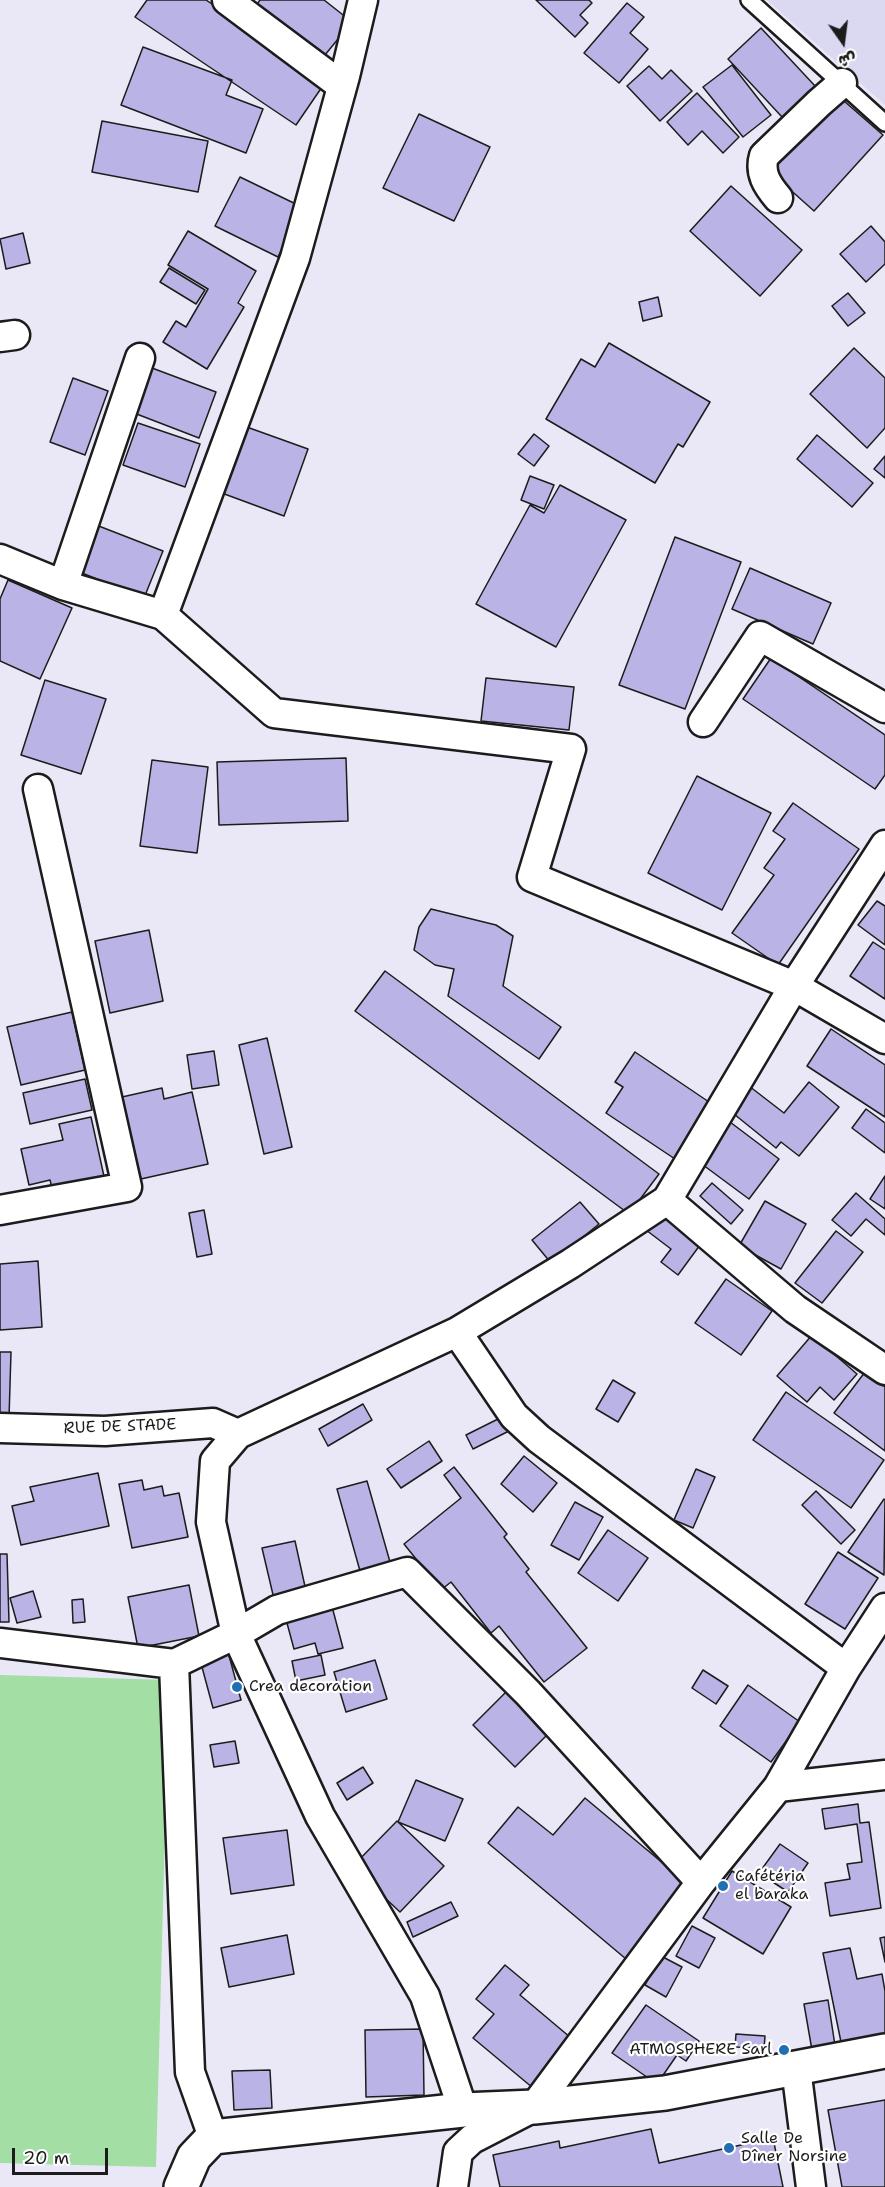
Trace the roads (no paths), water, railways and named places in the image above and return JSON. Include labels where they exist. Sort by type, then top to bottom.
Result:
[{"type":"main road","points":[[181,2187],[194,2157],[213,2137],[463,2110],[534,2107],[664,2093],[885,2051]]},
{"type":"street","points":[[227,0],[342,86]]},
{"type":"street","points":[[163,615],[295,258],[363,0]]},
{"type":"street","points":[[778,198],[767,185],[764,177],[762,164],[764,156],[842,83]]},
{"type":"street","points":[[63,585],[140,358]]},
{"type":"street","points":[[0,559],[63,585],[163,615],[274,713],[571,749],[532,877],[794,986],[885,1039]]},
{"type":"street","points":[[703,722],[760,636],[885,708]]},
{"type":"street","points":[[0,1210],[128,1187],[38,789]]},
{"type":"street","points":[[463,2110],[425,1996],[320,1816],[236,1634],[211,1522],[215,1461],[238,1434],[458,1332],[570,1264],[667,1200],[794,986],[885,845]]},
{"type":"street","points":[[667,1200],[795,1309],[885,1370]]},
{"type":"street","points":[[458,1332],[514,1416],[539,1438],[846,1668]]},
{"type":"street","name":"RUE DE STADE","points":[[0,1428],[105,1431],[213,1424],[238,1434]]},
{"type":"street","points":[[0,1643],[174,1664],[236,1634],[277,1610],[407,1572],[528,1693],[701,1882]]},
{"type":"street","points":[[453,2187],[458,2152],[472,2139],[534,2107],[701,1882],[778,1787],[846,1668],[885,1608]]},
{"type":"street","points":[[174,1664],[190,2072],[213,2137]]},
{"type":"street","points":[[778,1787],[885,1775]]},
{"type":"street","points":[[796,2068],[811,2187]]},
{"type":"lane","points":[[749,0],[885,123]]},
{"type":"place","name":"Crea decoration","points":[[237,1687]]},
{"type":"place","name":"Cafétéria el baraka","points":[[723,1886]]},
{"type":"place","name":"ATMOSPHERE Sarl","points":[[784,2050]]},
{"type":"place","name":"Salle De Dîner Norsine","points":[[729,2148]]}]
